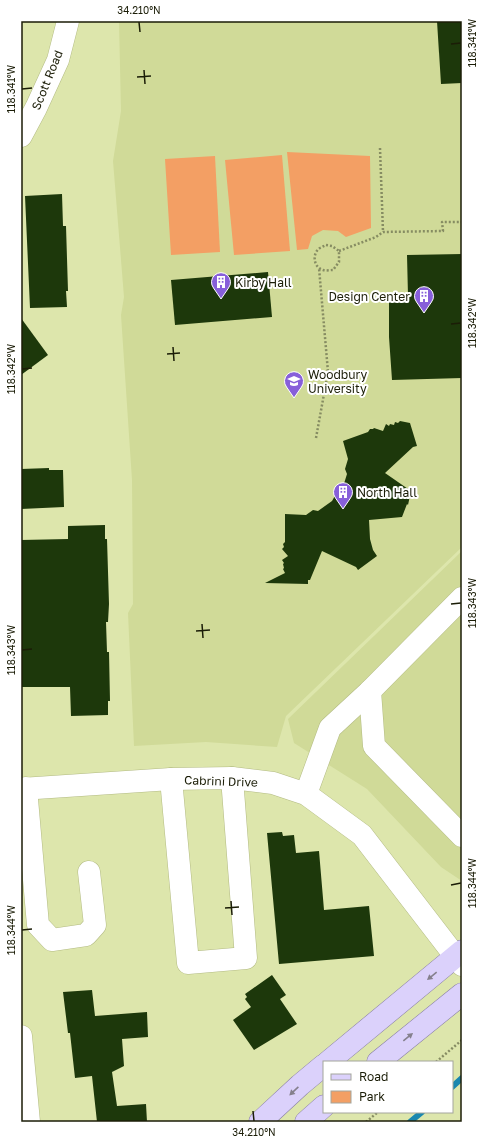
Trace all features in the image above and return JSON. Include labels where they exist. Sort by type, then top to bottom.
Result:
[{"type":"main road","points":[[329,1061],[460,958]]},
{"type":"main road","points":[[379,1061],[462,994]]},
{"type":"main road","points":[[260,1122],[323,1066]]},
{"type":"main road","points":[[306,1122],[323,1107]]},
{"type":"street","name":"Scott Road","points":[[21,136],[36,108],[58,60],[68,21]]},
{"type":"street","points":[[306,794],[330,728],[370,691],[462,598]]},
{"type":"street","points":[[370,691],[374,746],[462,836]]},
{"type":"street","points":[[171,780],[188,963],[246,958],[232,778]]},
{"type":"street","name":"Cabrini Drive","points":[[24,788],[232,778],[273,783],[306,794],[362,835],[436,930],[460,958]]},
{"type":"street","points":[[24,788],[38,925],[52,940],[86,935],[95,925],[89,872]]},
{"type":"street","points":[[21,1036],[26,1122]]},
{"type":"path","points":[[380,148],[383,232]]},
{"type":"path","points":[[339,251],[376,237],[383,232],[443,231],[442,222],[462,222]]},
{"type":"path","points":[[326,245],[332,246],[339,251],[339,262],[333,270],[324,271],[314,262],[315,254],[319,248],[326,245]]},
{"type":"path","points":[[316,438],[328,372],[319,268]]},
{"type":"path","points":[[437,1061],[462,1040]]},
{"type":"path","points":[[366,1122],[377,1113]]},
{"type":"shaded area","name":"Woodbury University","points":[[119,21],[462,21],[462,547],[286,716],[277,747],[206,742],[134,746],[128,613],[133,604],[132,480],[121,315],[124,297],[113,161],[121,111]]},
{"type":"shaded area","points":[[462,551],[462,881],[441,867],[367,789],[294,743],[288,719]]},
{"type":"green space","points":[[287,152],[370,156],[371,228],[346,237],[338,231],[323,230],[312,236],[308,249],[297,250]]},
{"type":"green space","points":[[282,155],[290,251],[234,255],[225,160]]},
{"type":"green space","points":[[215,156],[220,252],[171,255],[165,159]]},
{"type":"building","points":[[437,21],[462,21],[462,83],[441,84]]},
{"type":"building","points":[[62,194],[63,226],[66,226],[67,307],[30,308],[25,196]]},
{"type":"building","name":"Design Center","points":[[462,254],[462,378],[392,380],[389,337],[389,297],[408,296],[407,255]]},
{"type":"building","name":"Kirby Hall","points":[[268,272],[272,317],[175,325],[171,280]]},
{"type":"building","points":[[21,318],[48,355],[21,375]]},
{"type":"building","name":"North Hall","points":[[400,421],[410,423],[417,446],[413,447],[385,473],[411,491],[408,505],[407,504],[402,517],[369,520],[370,539],[373,550],[377,556],[358,570],[356,567],[322,551],[310,580],[308,580],[308,584],[265,583],[285,573],[283,569],[284,563],[282,560],[288,556],[282,549],[285,542],[285,514],[306,515],[313,510],[318,511],[332,501],[336,494],[342,490],[347,474],[345,469],[348,459],[343,441],[368,432],[370,429],[374,428],[383,431],[386,424],[389,426],[390,424],[394,425],[395,422],[398,423]]},
{"type":"building","points":[[49,468],[49,470],[63,470],[64,507],[21,509],[21,469]]},
{"type":"building","points":[[105,525],[105,539],[107,539],[109,604],[108,622],[106,622],[107,652],[109,652],[110,701],[108,701],[108,715],[71,716],[70,687],[21,687],[21,540],[68,539],[68,526]]},
{"type":"building","points":[[282,832],[283,836],[294,835],[296,853],[319,851],[324,910],[369,906],[374,956],[279,964],[267,833]]},
{"type":"building","points":[[272,975],[286,995],[280,999],[297,1024],[254,1050],[233,1020],[251,1007],[245,999],[247,997],[245,994]]},
{"type":"building","points":[[92,990],[95,1016],[147,1012],[148,1037],[122,1039],[124,1066],[112,1072],[117,1106],[146,1104],[147,1122],[97,1122],[92,1076],[75,1078],[70,1033],[68,1033],[63,992]]},
{"type":"waterway","points":[[453,1086],[462,1078]]},
{"type":"waterway","points":[[410,1122],[421,1113]]},
{"type":"place","name":"Kirby Hall","points":[[221,299]]},
{"type":"place","name":"Design Center","points":[[424,313]]},
{"type":"place","name":"Woodbury University","points":[[294,398]]},
{"type":"place","name":"North Hall","points":[[343,509]]}]
